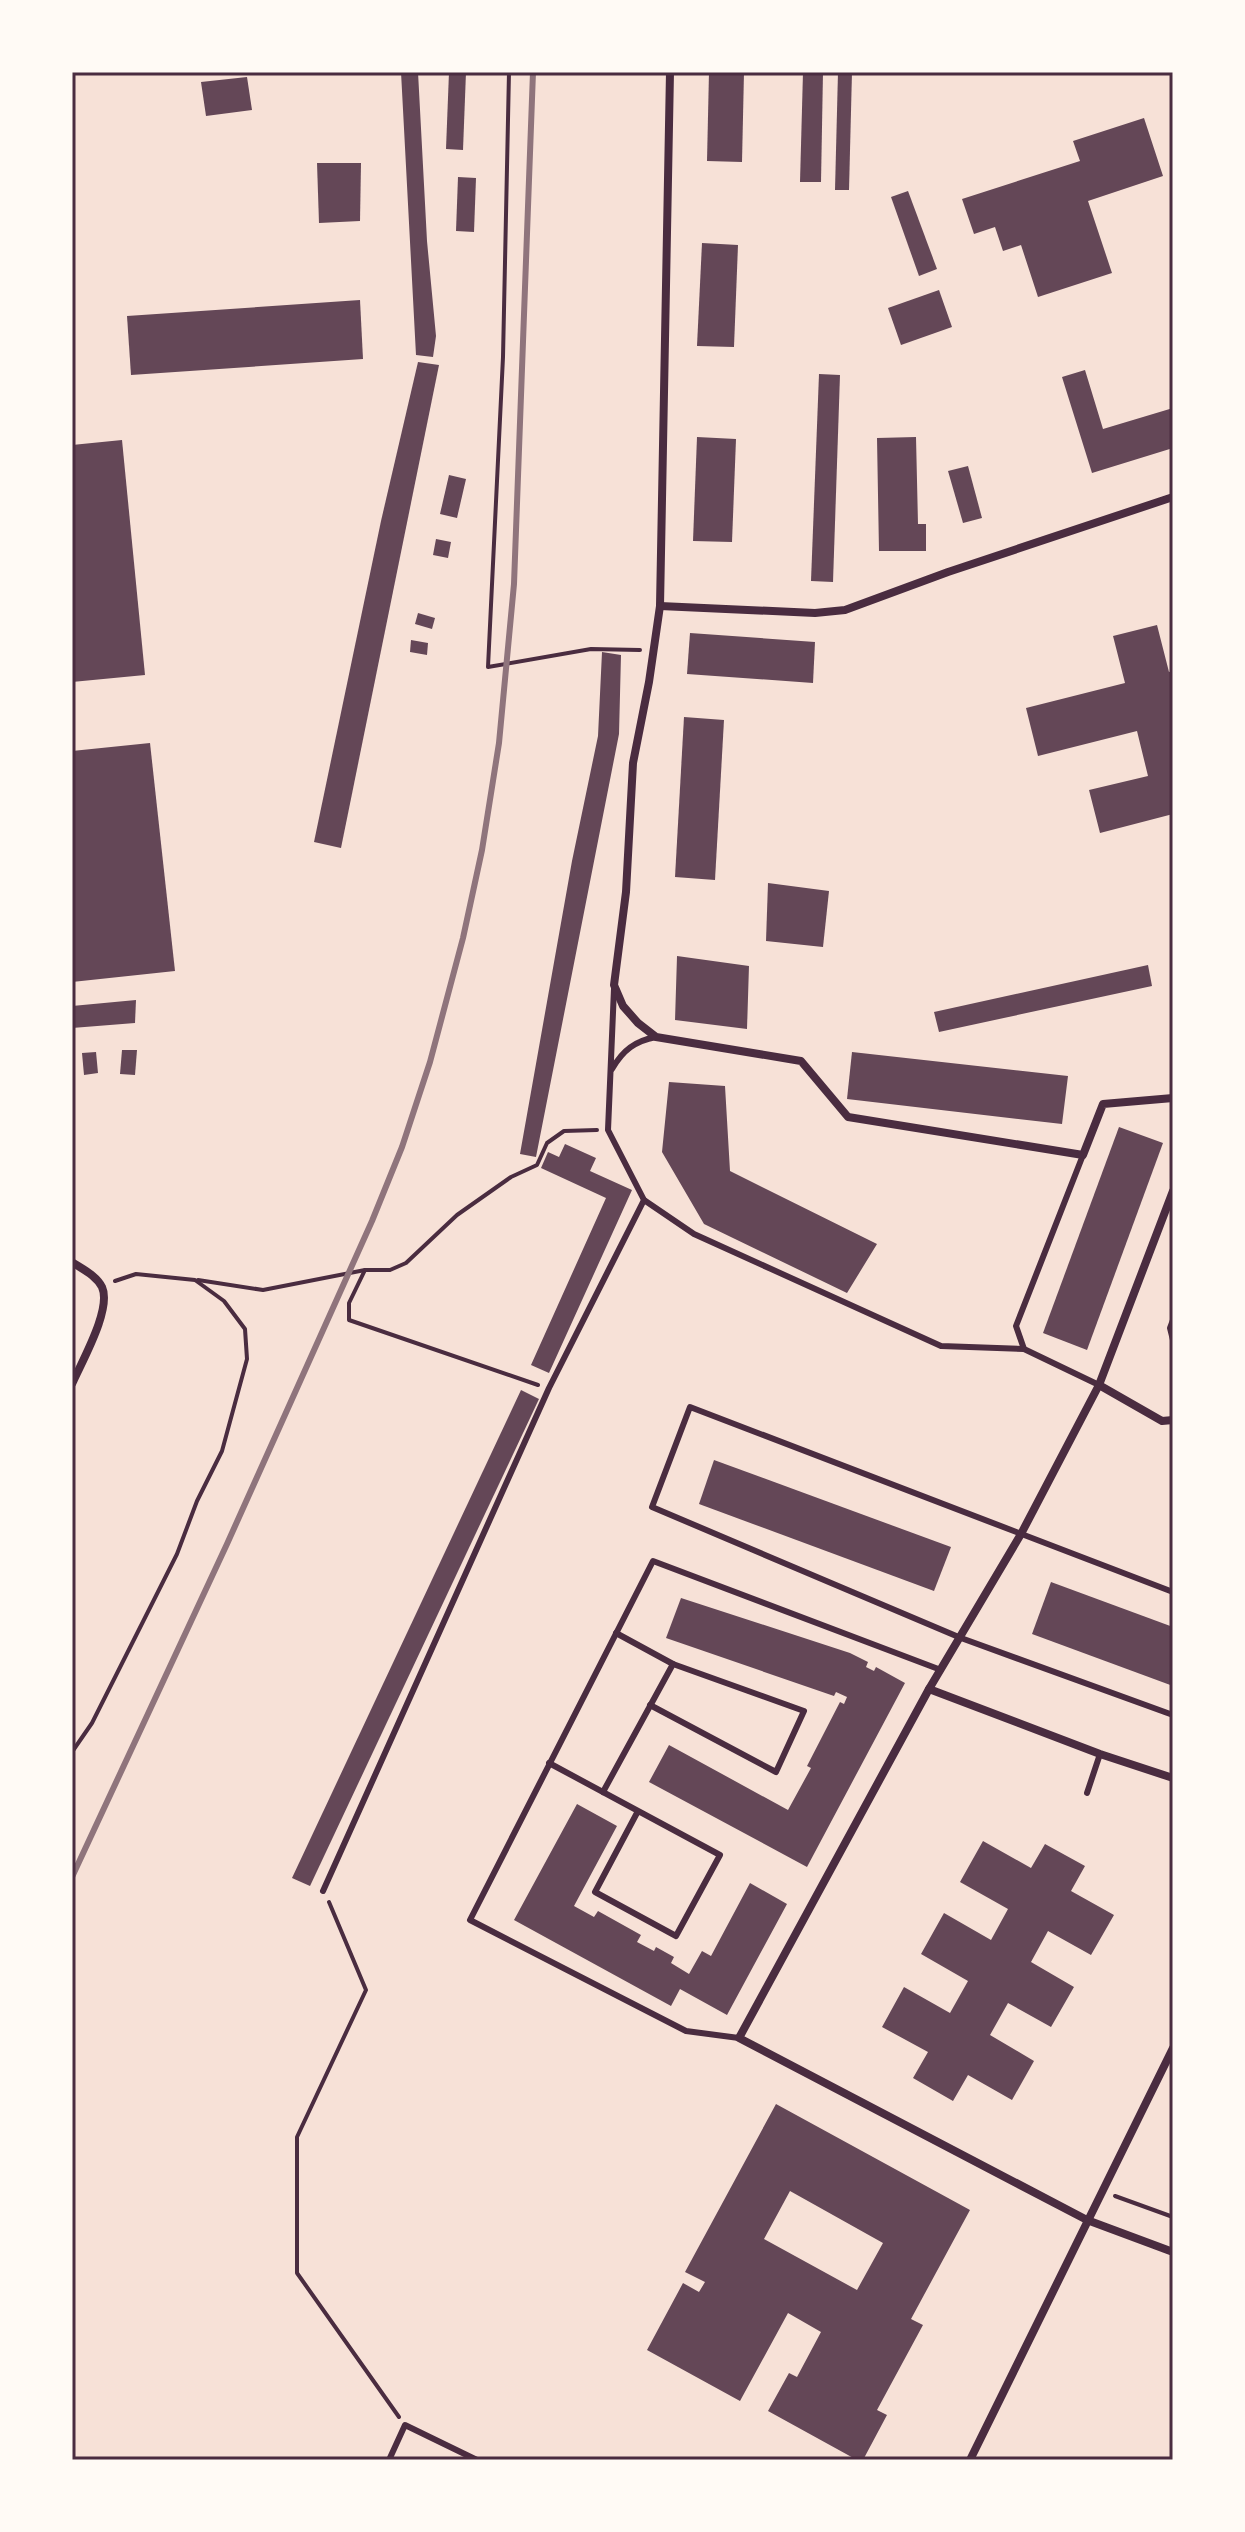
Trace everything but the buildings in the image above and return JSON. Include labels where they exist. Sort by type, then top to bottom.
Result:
[{"type":"street","points":[[670,72],[660,606],[633,763],[626,892],[614,985],[623,1006],[656,1037],[801,1061],[848,1117],[1083,1155],[1103,1104],[1173,1098]]},
{"type":"street","points":[[660,606],[845,610],[1173,497]]},
{"type":"street","points":[[1173,1191],[1099,1385],[1021,1534],[929,1689],[739,2038],[1087,2220],[1173,2252]]},
{"type":"street","points":[[72,1262],[94,1277],[105,1298],[103,1312],[72,1384]]},
{"type":"street","points":[[1099,1385],[1162,1421],[1173,1420]]},
{"type":"street","points":[[929,1689],[1100,1754],[1173,1778]]},
{"type":"street","points":[[970,2460],[1173,2048]]},
{"type":"lane","points":[[614,985],[608,1130],[644,1200],[694,1234],[941,1346],[1024,1349],[1099,1385]]},
{"type":"lane","points":[[610,1072],[620,1056],[637,1041],[656,1037]]},
{"type":"lane","points":[[1024,1349],[1016,1326],[1083,1155]]},
{"type":"lane","points":[[323,1891],[549,1388],[644,1200]]},
{"type":"lane","points":[[1173,1320],[1170,1328],[1173,1340]]},
{"type":"lane","points":[[1173,1592],[690,1407],[652,1507],[961,1638],[1173,1715]]},
{"type":"lane","points":[[739,2038],[686,2031],[470,1920],[653,1561],[941,1670]]},
{"type":"lane","points":[[616,1633],[673,1664],[804,1711],[776,1772],[650,1705]]},
{"type":"lane","points":[[603,1792],[673,1664]]},
{"type":"lane","points":[[1087,1793],[1100,1754]]},
{"type":"lane","points":[[549,1763],[720,1855],[676,1936],[595,1892],[638,1811]]},
{"type":"lane","points":[[389,2460],[405,2425],[477,2460]]},
{"type":"path","points":[[509,72],[503,357],[488,667],[591,649],[654,650]]},
{"type":"path","points":[[101,1286],[136,1274],[263,1290],[365,1270],[390,1270],[406,1263],[457,1215],[511,1177],[537,1165],[547,1143],[564,1131],[608,1130]]},
{"type":"path","points":[[365,1270],[349,1303],[349,1320],[549,1388]]},
{"type":"path","points":[[72,1752],[92,1723],[177,1554],[197,1501],[222,1451],[247,1359],[245,1329],[224,1301],[195,1280]]},
{"type":"path","points":[[323,1891],[366,1990],[297,2137],[297,2273],[405,2425]]},
{"type":"path","points":[[1102,2191],[1173,2217]]},
{"type":"railway","points":[[72,1877],[227,1544],[372,1221],[402,1147],[430,1062],[463,938],[482,850],[499,743],[514,584],[533,72]]}]
